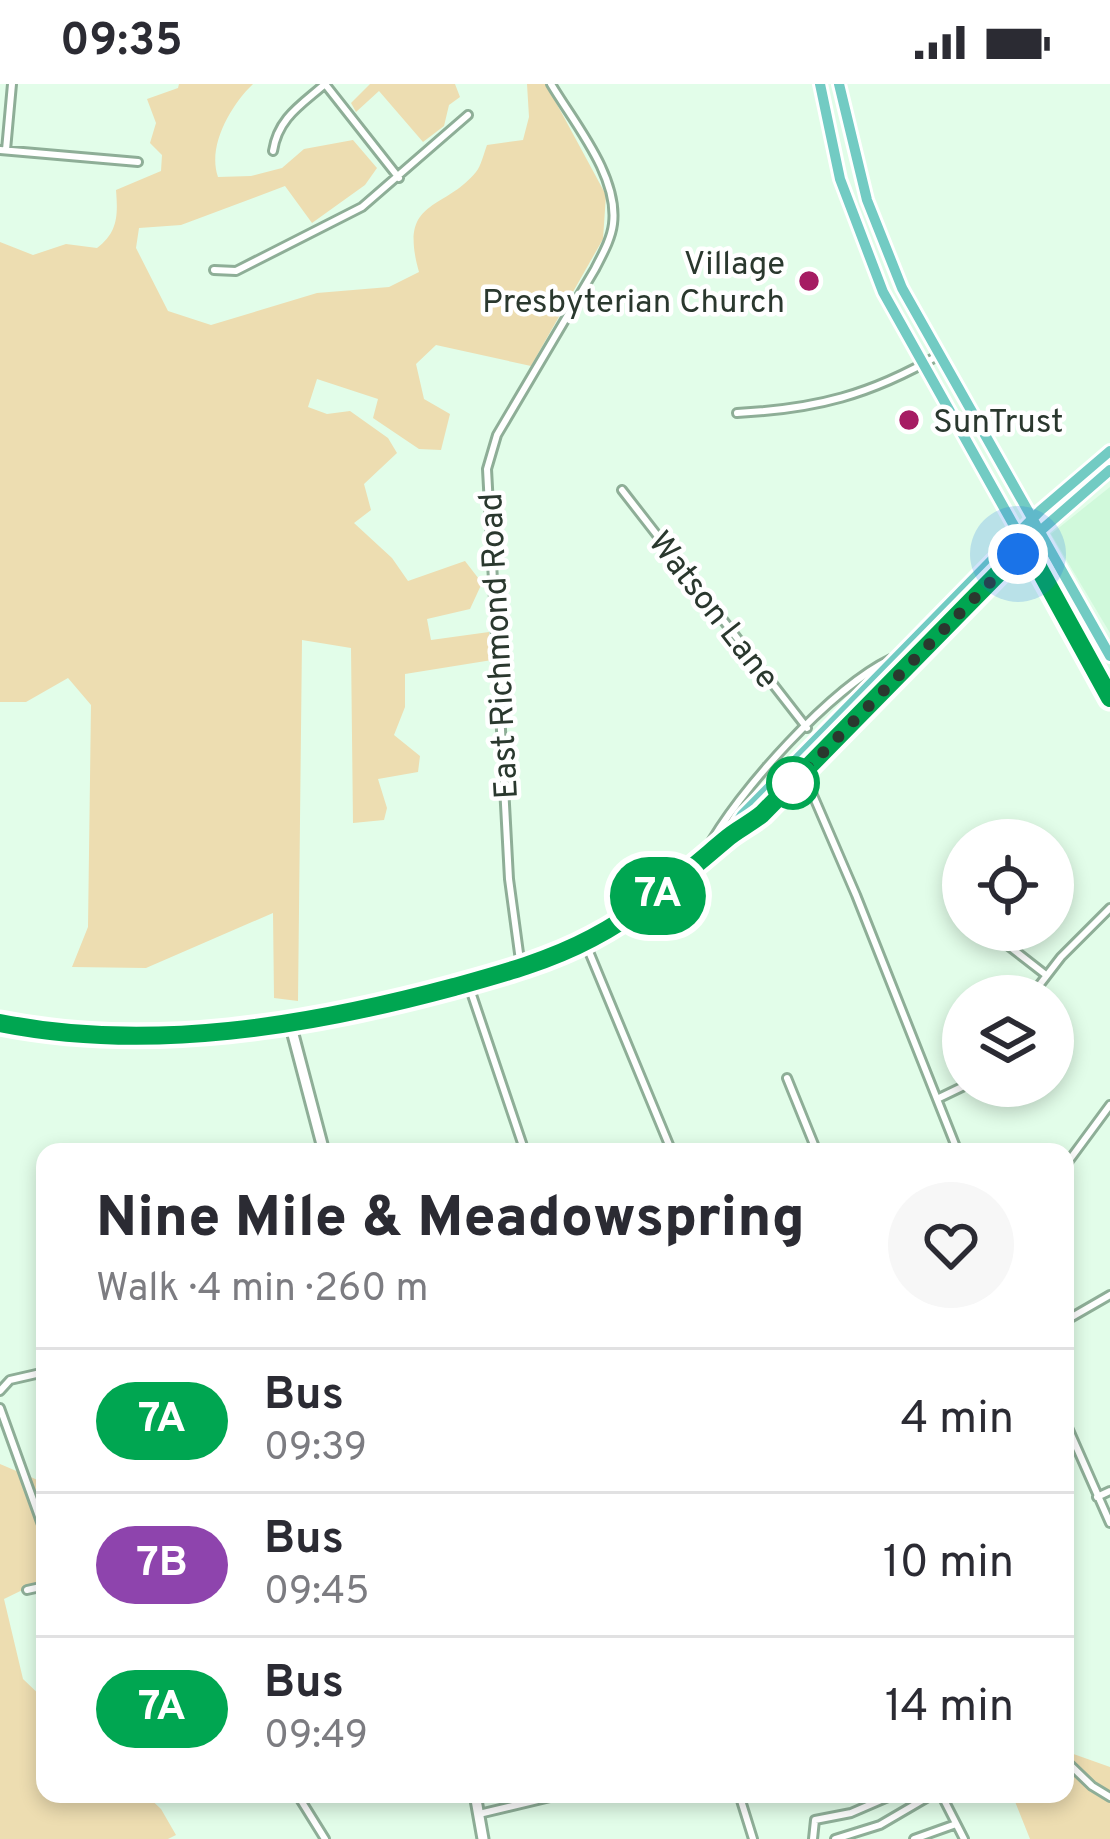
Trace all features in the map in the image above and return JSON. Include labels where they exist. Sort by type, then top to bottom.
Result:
[{"type":"main road","points":[[820,84],[850,211],[883,292],[1106,683],[1110,698]]},
{"type":"main road","points":[[839,84],[857,168],[902,288],[1110,656]]},
{"type":"main road","points":[[728,836],[742,815],[1019,532],[1110,451]]},
{"type":"main road","points":[[0,1023],[139,1035],[290,1023],[409,1000],[520,968],[585,942],[647,905],[728,836],[754,820],[1039,532],[1110,470]]},
{"type":"main road","points":[[290,1023],[322,1143]]},
{"type":"main road","points":[[477,1803],[482,1839]]},
{"type":"street","points":[[12,84],[3,150],[138,162]]},
{"type":"street","points":[[273,151],[276,131],[325,84],[399,178]]},
{"type":"street","name":"East Richmond Road","points":[[520,968],[510,894],[488,459],[497,435],[605,250],[614,220],[602,172],[550,84]]},
{"type":"street","points":[[214,271],[236,272],[343,219],[399,178],[469,115]]},
{"type":"street","points":[[736,413],[824,404],[867,392],[939,355]]},
{"type":"street","name":"Watson Lane","points":[[622,490],[807,728]]},
{"type":"street","points":[[700,862],[727,815],[782,754],[860,678],[899,655]]},
{"type":"street","points":[[782,754],[803,773],[954,1143]]},
{"type":"street","points":[[1015,951],[1046,975],[1110,908]]},
{"type":"street","points":[[585,942],[669,1143]]},
{"type":"street","points":[[469,983],[522,1143]]},
{"type":"street","points":[[787,1078],[813,1143]]},
{"type":"street","points":[[937,1099],[942,1097]]},
{"type":"street","points":[[1074,1154],[1110,1105]]},
{"type":"street","points":[[1074,1316],[1110,1295]]},
{"type":"street","points":[[0,1391],[10,1380],[36,1374]]},
{"type":"street","points":[[0,1408],[36,1508]]},
{"type":"street","points":[[1074,1443],[1110,1523]]},
{"type":"street","points":[[1096,1498],[1110,1491]]},
{"type":"street","points":[[27,1590],[36,1588]]},
{"type":"street","points":[[1074,1769],[1110,1797]]},
{"type":"street","points":[[303,1803],[325,1839]]},
{"type":"street","points":[[479,1814],[525,1803]]},
{"type":"street","points":[[742,1803],[752,1839]]},
{"type":"street","points":[[813,1839],[813,1821],[851,1814],[875,1803]]},
{"type":"street","points":[[835,1839],[880,1826],[921,1803]]},
{"type":"street","points":[[943,1803],[964,1839]]},
{"type":"street","points":[[914,1839],[958,1824]]},
{"type":"shaded area","points":[[179,84],[253,84],[218,139],[218,177],[251,176],[282,168],[304,149],[353,140],[377,168],[365,185],[312,223],[285,186],[181,225],[139,228],[136,248],[168,311],[211,325],[317,293],[389,287],[419,272],[414,231],[419,218],[476,172],[487,145],[523,140],[529,117],[527,84],[546,84],[606,195],[603,239],[531,366],[436,345],[416,364],[424,399],[450,414],[441,450],[419,449],[373,418],[378,399],[317,379],[308,407],[327,414],[350,411],[388,438],[397,453],[364,484],[371,510],[354,523],[392,558],[408,581],[465,561],[482,583],[470,609],[427,619],[431,640],[489,632],[492,660],[405,674],[405,707],[394,735],[420,756],[418,772],[378,779],[387,808],[384,820],[353,823],[351,648],[302,640],[298,1001],[274,998],[273,913],[146,968],[72,967],[88,927],[91,705],[68,678],[26,702],[0,702],[0,242],[33,255],[66,244],[97,248],[104,242],[115,222],[116,190],[161,171],[162,155],[150,143],[156,123],[147,99]]},
{"type":"shaded area","points":[[370,84],[455,84],[460,97],[449,105],[444,126],[423,142],[379,91],[356,112],[351,103]]},
{"type":"shaded area","points":[[1110,487],[1110,633],[1051,534]]},
{"type":"shaded area","points":[[0,1464],[36,1479],[36,1583],[4,1599],[23,1679],[36,1691],[36,1803],[155,1803],[176,1835],[168,1839],[0,1839]]},
{"type":"shaded area","points":[[1074,1754],[1110,1767],[1110,1839],[1030,1839],[1016,1803],[1074,1803]]},
{"type":"bus line","name":"7A","points":[[0,1023],[98,1035],[290,1023],[409,1000],[571,949],[647,905],[728,836],[762,814],[1026,545],[1110,698]]},
{"type":"place","name":"Village Presbyterian Church","points":[[809,281]]},
{"type":"place","name":"SunTrust","points":[[909,420]]},
{"type":"route","points":[[793,783],[1018,554]]}]
